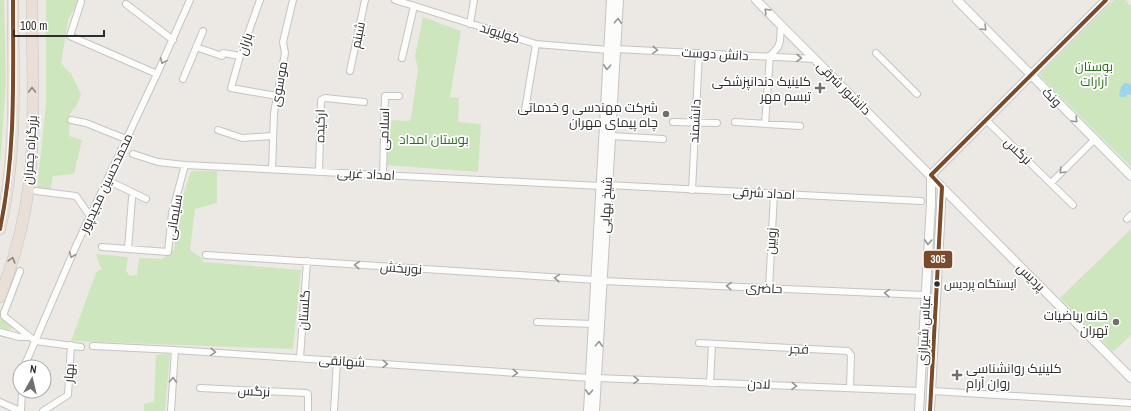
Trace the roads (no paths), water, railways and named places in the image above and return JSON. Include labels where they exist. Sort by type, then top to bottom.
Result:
[{"type":"highway","name":"بزرگراه چمران","points":[[0,229],[8,186],[14,104],[13,0]]},
{"type":"highway","name":"بزرگراه چمران","points":[[0,297],[8,277],[16,248],[24,212],[31,165],[33,108],[32,0]]},
{"type":"main road","name":"شیخ بهایی","points":[[588,411],[594,378],[612,49],[611,0]]},
{"type":"main road","name":"شیخ بهایی","points":[[612,49],[619,0]]},
{"type":"main road","name":"دانشور شرقی","points":[[756,0],[931,175]]},
{"type":"main road","name":"ونک","points":[[957,0],[1131,176]]},
{"type":"main road","points":[[931,175],[1106,0]]},
{"type":"main road","name":"شیخ بهایی","points":[[604,186],[611,136],[610,91]]},
{"type":"main road","name":"پردیس","points":[[931,175],[1131,378]]},
{"type":"main road","name":"عباس شیرازی","points":[[919,411],[931,175]]},
{"type":"main road","name":"عباس شیرازی","points":[[930,411],[942,187]]},
{"type":"main road","points":[[942,209],[951,202],[961,205]]},
{"type":"main road","name":"شیخ بهایی","points":[[596,411],[593,324],[599,280]]},
{"type":"street","name":"محمدحسین مجیدپور","points":[[28,359],[90,216],[173,40],[190,0]]},
{"type":"street","name":"باران","points":[[260,0],[240,56],[231,88],[277,96]]},
{"type":"street","name":"موسوی","points":[[272,170],[274,113],[285,53],[283,42],[293,0]]},
{"type":"street","name":"شبنم","points":[[350,71],[365,0]]},
{"type":"street","name":"کولیوند","points":[[397,0],[536,44],[612,49]]},
{"type":"street","points":[[470,24],[474,0]]},
{"type":"street","points":[[81,2],[70,36],[157,74]]},
{"type":"street","points":[[126,4],[173,40]]},
{"type":"street","points":[[402,58],[414,6]]},
{"type":"street","points":[[765,124],[770,56],[778,48],[782,25]]},
{"type":"street","points":[[184,79],[203,31]]},
{"type":"street","points":[[526,110],[536,44]]},
{"type":"street","points":[[196,47],[222,56],[224,53],[240,56]]},
{"type":"street","name":"دانش دوست","points":[[612,49],[815,58]]},
{"type":"street","name":"دانشمند","points":[[692,190],[699,53]]},
{"type":"street","points":[[876,53],[917,94]]},
{"type":"street","name":"اسلامی","points":[[383,175],[385,96],[399,96]]},
{"type":"street","name":"ارکیده","points":[[319,172],[321,100],[325,98],[364,102]]},
{"type":"street","points":[[71,120],[86,123],[126,139]]},
{"type":"street","name":"نرگس","points":[[986,120],[1073,205]]},
{"type":"street","points":[[673,122],[717,124]]},
{"type":"street","points":[[735,122],[800,126]]},
{"type":"street","points":[[218,130],[242,138],[273,136]]},
{"type":"street","points":[[611,136],[663,139]]},
{"type":"street","points":[[1051,183],[1094,140]]},
{"type":"street","name":"امداد غربی","points":[[133,154],[158,162],[185,165],[604,186]]},
{"type":"street","name":"سلیمانی","points":[[102,247],[168,252],[172,213],[185,165]]},
{"type":"street","points":[[107,180],[146,199]]},
{"type":"street","name":"امداد شرقی","points":[[604,186],[921,201]]},
{"type":"street","points":[[36,191],[76,196],[90,216]]},
{"type":"street","name":"زوبین","points":[[769,288],[774,194]]},
{"type":"street","points":[[128,249],[132,198]]},
{"type":"street","name":"نوربخش","points":[[206,255],[599,280]]},
{"type":"street","name":"گلستان","points":[[300,358],[307,261]]},
{"type":"street","points":[[20,271],[4,316],[35,342]]},
{"type":"street","name":"حاضری","points":[[599,280],[926,295]]},
{"type":"street","points":[[537,322],[593,324]]},
{"type":"street","points":[[0,332],[19,337],[28,337]]},
{"type":"street","name":"بهار","points":[[35,342],[82,347]]},
{"type":"street","name":"فجر","points":[[699,343],[848,351],[851,355],[850,388]]},
{"type":"street","points":[[710,382],[712,344]]},
{"type":"street","name":"بهار","points":[[43,411],[68,395],[71,346]]},
{"type":"street","name":"شهانقی","points":[[93,346],[175,350],[594,378]]},
{"type":"street","points":[[171,411],[175,350]]},
{"type":"street","points":[[334,411],[337,361]]},
{"type":"street","name":"لادن","points":[[594,378],[920,391]]},
{"type":"street","name":"نرگس","points":[[200,388],[308,394],[308,411]]},
{"type":"street","points":[[932,391],[1131,403]]},
{"type":"street","points":[[0,402],[21,411],[22,399]]},
{"type":"water","points":[[1124,83],[1131,85],[1131,95],[1128,94],[1125,97],[1121,97],[1119,95],[1121,87]]},
{"type":"place","name":"کلینیک دندانپزشکی تبسم مهر","points":[[820,88]]},
{"type":"place","name":"شرکت مهندسی و خدماتی چاه پیمای مهران","points":[[666,114]]},
{"type":"place","name":"ایستگاه پردیس","points":[[937,284]]},
{"type":"place","name":"خانه ریاضیات تهران","points":[[1116,322]]},
{"type":"place","name":"کلینیک روانشناسی روان آرام","points":[[957,375]]},
{"type":"park label","name":"بوستان آرارات","points":[[1094,74]]},
{"type":"park label","name":"بوستان امداد","points":[[434,139]]}]
